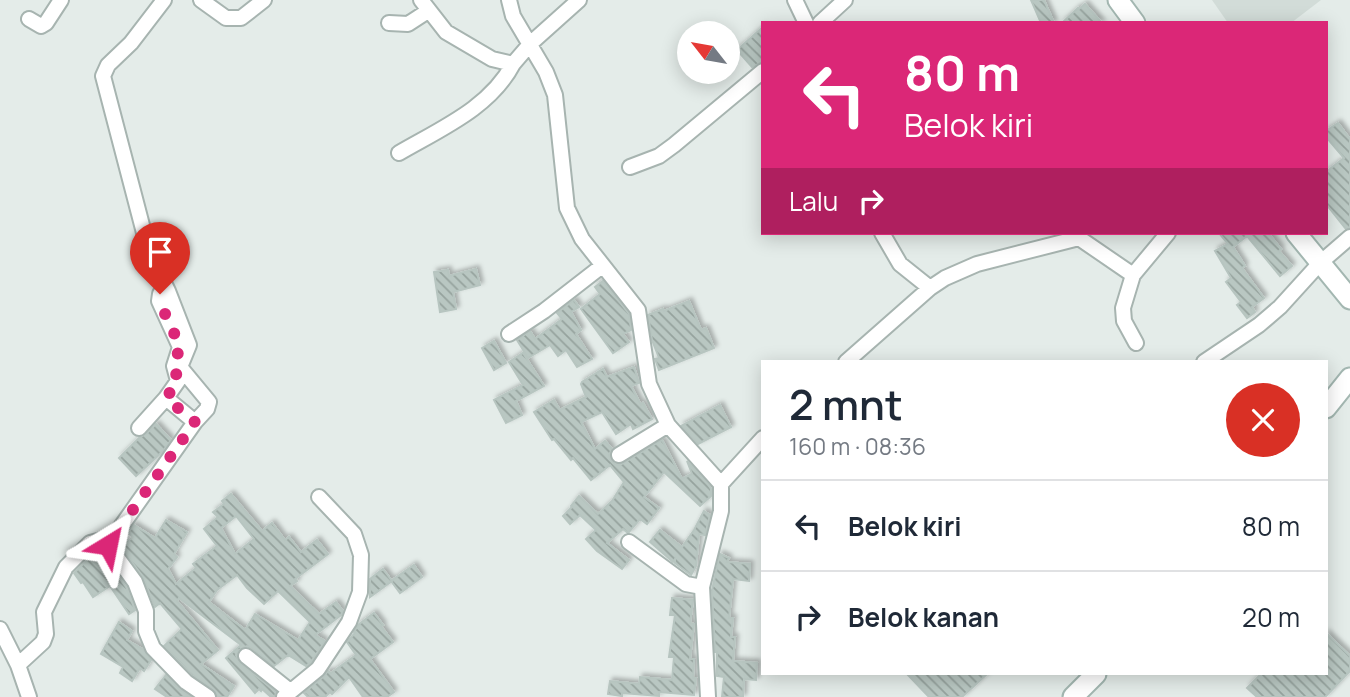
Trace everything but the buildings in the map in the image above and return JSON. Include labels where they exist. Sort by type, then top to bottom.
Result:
[{"type":"main road","points":[[1118,0],[1134,21]]},
{"type":"main road","points":[[1298,235],[1350,299]]},
{"type":"main road","points":[[1328,406],[1350,378]]},
{"type":"main road","points":[[1073,697],[1095,675]]},
{"type":"street","points":[[29,19],[41,26],[46,23],[61,0]]},
{"type":"street","points":[[108,545],[207,409],[209,402],[180,366],[190,345],[149,252],[103,76],[108,65],[131,43],[164,0]]},
{"type":"street","points":[[201,0],[226,18],[242,18],[264,0]]},
{"type":"street","points":[[509,0],[513,16],[531,43],[555,95],[567,208],[582,239],[638,310],[649,384],[668,425],[721,484],[721,511],[702,587],[708,697]]},
{"type":"street","points":[[399,153],[465,115],[497,89],[531,43],[579,0]]},
{"type":"street","points":[[795,0],[805,21]]},
{"type":"street","points":[[822,21],[845,0]]},
{"type":"street","points":[[389,23],[408,24],[425,5],[446,32],[492,59],[513,64]]},
{"type":"street","points":[[630,167],[659,156],[761,73]]},
{"type":"street","points":[[882,235],[900,264],[930,288]]},
{"type":"street","points":[[1136,343],[1124,321],[1123,308],[1133,275],[1166,235]]},
{"type":"street","points":[[1207,360],[1259,325],[1280,307],[1320,263],[1350,237]]},
{"type":"street","points":[[848,360],[930,288],[944,278],[977,264],[1079,238],[1133,275]]},
{"type":"street","points":[[509,334],[602,266]]},
{"type":"street","points":[[139,428],[178,381],[174,366],[180,346],[159,301],[160,294],[168,291]]},
{"type":"street","points":[[166,398],[195,422]]},
{"type":"street","points":[[619,455],[668,425]]},
{"type":"street","points":[[721,484],[761,440]]},
{"type":"street","points":[[246,656],[287,694],[318,669],[349,622],[360,593],[361,555],[354,534],[319,497]]},
{"type":"street","points":[[18,665],[43,642],[46,634],[44,612],[66,567],[90,543],[102,540],[135,582],[146,611],[146,631],[153,648],[186,682],[208,697]]},
{"type":"street","points":[[629,542],[686,584],[702,587]]},
{"type":"street","points":[[0,629],[18,665],[29,697]]},
{"type":"shaded area","points":[[1212,0],[1321,0],[1294,21],[1227,21]]},
{"type":"route","points":[[108,545],[195,422],[166,398],[178,381],[174,366],[180,346],[159,301],[160,294]]}]
